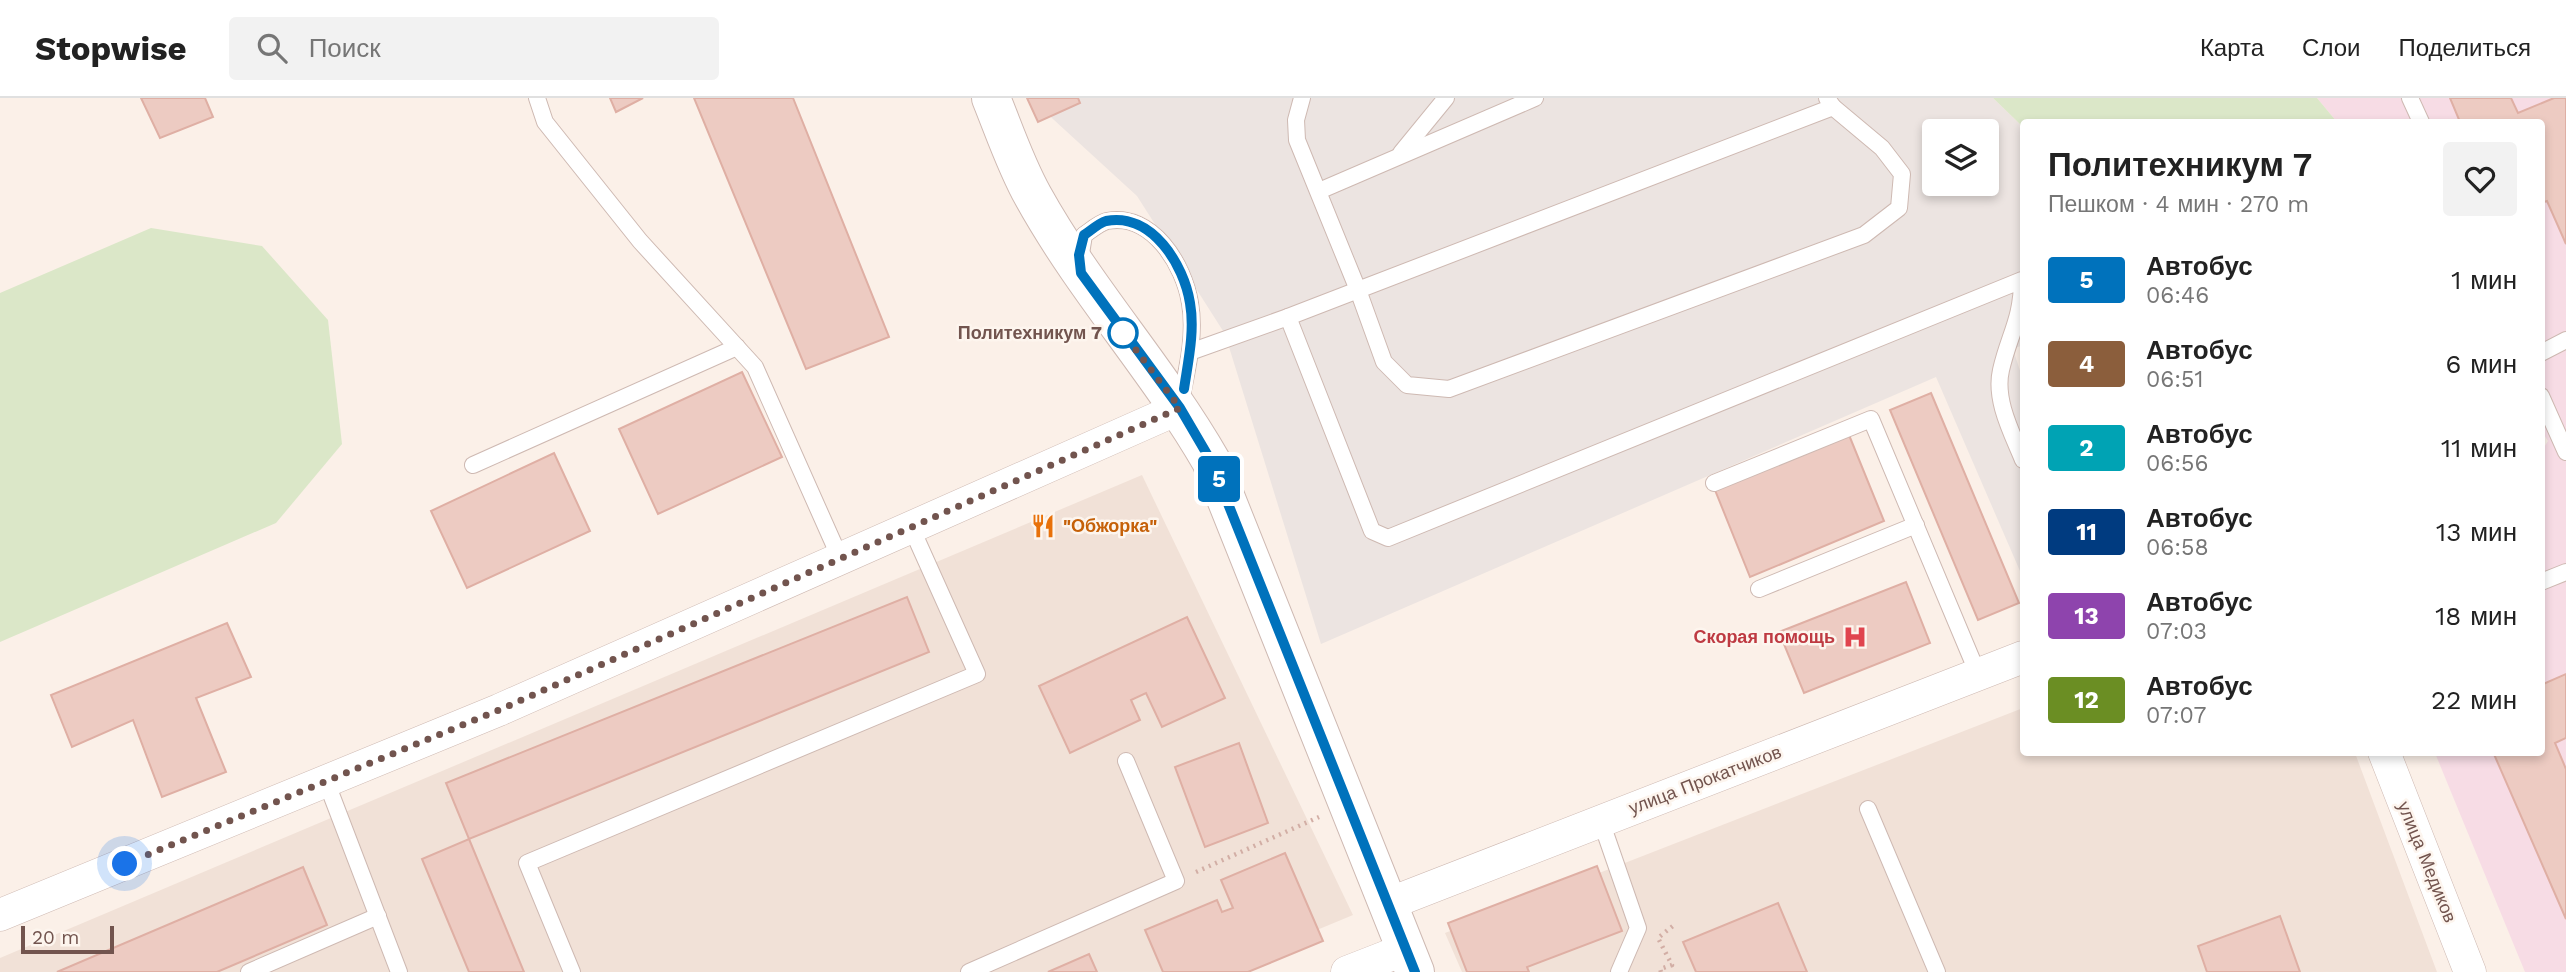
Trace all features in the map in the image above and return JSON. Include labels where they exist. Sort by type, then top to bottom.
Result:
[{"type":"street","points":[[991,98],[1032,194],[1081,273],[1180,408],[1211,461],[1411,960],[1347,972]]},
{"type":"street","points":[[0,915],[499,710],[1180,408]]},
{"type":"street","name":"улица Прокатчиков","points":[[1388,904],[2020,658]]},
{"type":"street","name":"улица Медиков","points":[[2386,756],[2470,972]]},
{"type":"lane","points":[[537,98],[545,122],[640,241],[755,367],[840,558]]},
{"type":"lane","points":[[1190,352],[1358,290],[1830,103],[1882,148],[1902,174],[1899,208],[1864,236],[1449,389],[1407,385],[1384,362],[1358,290],[1297,140],[1296,120],[1302,98]]},
{"type":"lane","points":[[1398,157],[1446,98]]},
{"type":"lane","points":[[1319,191],[1535,98]]},
{"type":"lane","points":[[2410,98],[2420,119]]},
{"type":"lane","points":[[1081,273],[1079,255],[1084,235],[1105,221],[1130,221],[1154,234],[1177,263],[1190,303],[1190,352],[1180,408]]},
{"type":"lane","points":[[1288,317],[1372,531],[1388,538],[2020,281]]},
{"type":"lane","points":[[2020,315],[2000,373],[2003,412],[2020,453]]},
{"type":"lane","points":[[2545,351],[2566,340]]},
{"type":"lane","points":[[473,465],[737,347]]},
{"type":"lane","points":[[2545,405],[2566,452]]},
{"type":"lane","points":[[1714,483],[1871,419],[1978,674]]},
{"type":"lane","points":[[1759,589],[1916,525]]},
{"type":"lane","points":[[572,972],[527,863],[977,674],[911,527]]},
{"type":"lane","points":[[2545,580],[2566,572]]},
{"type":"lane","points":[[969,972],[1176,881],[1126,761]]},
{"type":"lane","points":[[326,781],[399,972]]},
{"type":"lane","points":[[1868,809],[1937,972]]},
{"type":"lane","points":[[1601,821],[1638,928],[1619,972]]},
{"type":"lane","points":[[249,972],[378,916]]},
{"type":"path","points":[[1176,881],[1349,804]]},
{"type":"path","points":[[1661,972],[1660,969],[1672,965],[1658,938],[1674,925]]},
{"type":"shaded area","points":[[1030,98],[1993,98],[2020,124],[2020,346],[2013,349],[2020,371],[2020,571],[1936,377],[1321,644],[1225,334],[1137,196]]},
{"type":"shaded area","points":[[2317,98],[2566,98],[2566,972],[2525,972],[2436,756],[2545,756],[2545,446],[2548,441],[2545,436],[2545,119],[2334,119]]},
{"type":"shaded area","points":[[1142,475],[1353,915],[1216,972],[0,972],[0,958]]},
{"type":"shaded area","points":[[2020,709],[2020,756],[2356,756],[2437,972],[1462,972],[1445,933]]},
{"type":"green space","points":[[1993,98],[2317,98],[2334,119],[2020,119],[2020,124]]},
{"type":"green space","points":[[151,228],[262,246],[328,320],[342,444],[276,523],[0,642],[0,293]]},
{"type":"building","points":[[141,98],[205,98],[213,117],[160,138]]},
{"type":"building","points":[[610,98],[643,98],[616,112]]},
{"type":"building","points":[[694,98],[793,98],[889,337],[806,369]]},
{"type":"building","points":[[1027,98],[1078,98],[1080,103],[1038,122]]},
{"type":"building","points":[[2450,98],[2511,98],[2518,113],[2554,98],[2566,98],[2566,244],[2545,202],[2545,119],[2459,119]]},
{"type":"building","points":[[742,372],[782,457],[658,514],[619,429]]},
{"type":"building","points":[[1931,393],[2019,603],[1978,620],[1890,410]]},
{"type":"building","points":[[1849,435],[1884,521],[1750,577],[1715,490]]},
{"type":"building","points":[[554,453],[590,531],[467,588],[431,511]]},
{"type":"building","name":"Скорая помощь","points":[[1906,582],[1930,643],[1804,693],[1779,632]]},
{"type":"building","points":[[907,597],[929,652],[469,839],[446,783]]},
{"type":"building","points":[[1187,617],[1225,698],[1162,727],[1146,693],[1131,700],[1140,720],[1070,753],[1039,686]]},
{"type":"building","points":[[227,623],[251,677],[196,698],[226,772],[162,797],[133,720],[72,747],[51,695]]},
{"type":"building","points":[[2566,674],[2566,738],[2555,743],[2566,769],[2566,919],[2495,756],[2545,756],[2545,683]]},
{"type":"building","points":[[1239,743],[1268,823],[1205,847],[1175,767]]},
{"type":"building","points":[[469,839],[524,972],[469,972],[422,859]]},
{"type":"building","points":[[1285,853],[1323,941],[1248,972],[1163,972],[1145,930],[1217,900],[1222,912],[1233,908],[1221,880]]},
{"type":"building","points":[[1597,866],[1622,931],[1527,967],[1529,972],[1467,972],[1448,923]]},
{"type":"building","points":[[303,867],[327,925],[217,972],[57,972]]},
{"type":"building","points":[[1778,903],[1807,972],[1696,972],[1683,942]]},
{"type":"building","points":[[2280,916],[2300,972],[2207,972],[2198,946]]},
{"type":"building","points":[[1089,954],[1097,972],[1048,972]]},
{"type":"bus line","name":"5","points":[[1184,389],[1190,352],[1190,303],[1177,263],[1154,234],[1130,221],[1105,221],[1084,235],[1079,255],[1081,273],[1180,408],[1211,461],[1415,972]]},
{"type":"place","name":"Политехникум 7","points":[[1123,333]]},
{"type":"place","name":"\"Обжорка\"","points":[[1043,526]]},
{"type":"place","name":"Скорая помощь","points":[[1855,637]]},
{"type":"route","points":[[125,864],[499,710],[1180,408],[1123,333]]}]
